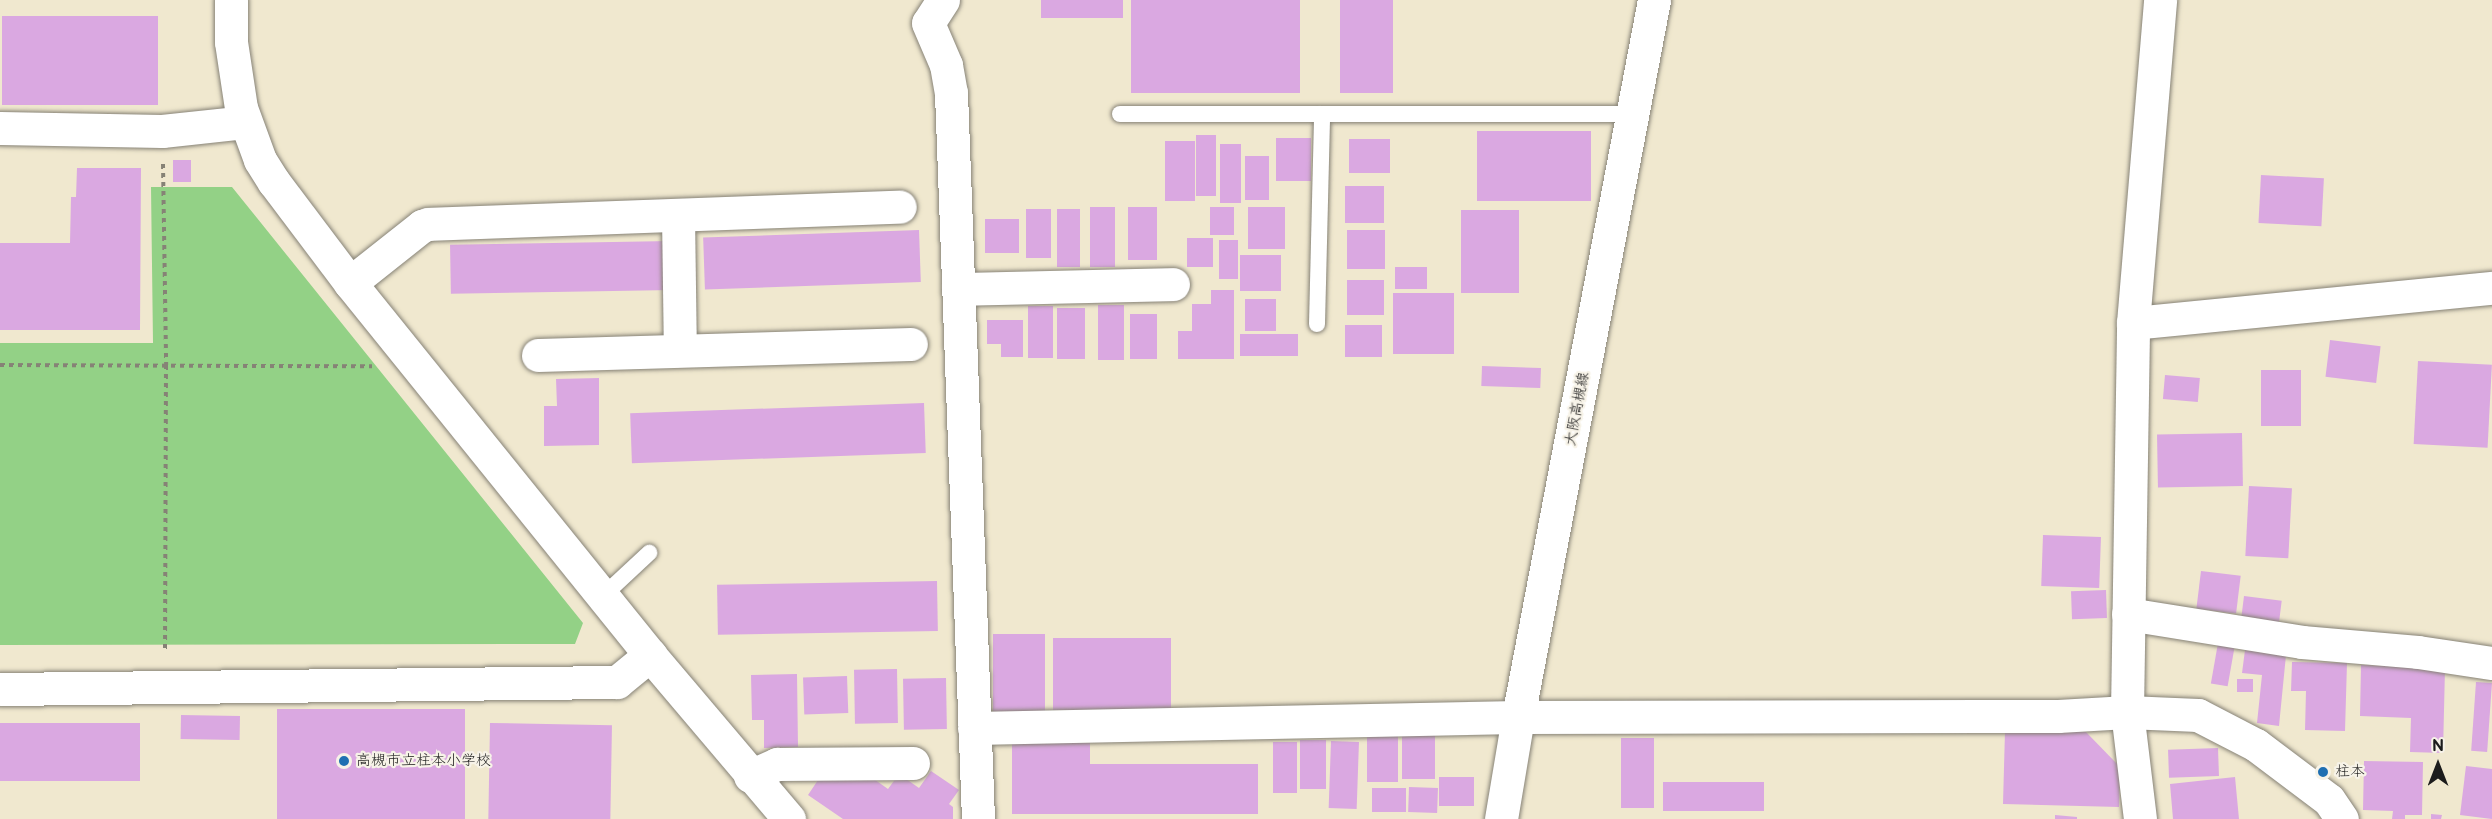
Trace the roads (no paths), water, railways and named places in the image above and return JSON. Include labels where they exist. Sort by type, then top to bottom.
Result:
[{"type":"street","points":[[231,0],[234,67],[245,122],[260,160],[274,182],[350,283],[604,595],[650,655],[750,776],[789,819]]},
{"type":"street","points":[[943,0],[928,23],[946,65],[951,93],[978,819]]},
{"type":"street","name":"大阪高槻線","points":[[1501,819],[1518,717],[1654,0]]},
{"type":"street","points":[[2140,819],[2127,712],[2133,322],[2160,0]]},
{"type":"street","points":[[0,128],[162,131],[245,122]]},
{"type":"street","points":[[350,283],[422,226],[428,224],[900,207]]},
{"type":"street","points":[[678,215],[680,350]]},
{"type":"street","points":[[958,289],[1173,284]]},
{"type":"street","points":[[2133,322],[2492,288]]},
{"type":"street","points":[[538,355],[910,344]]},
{"type":"street","points":[[2128,614],[2302,642],[2418,652],[2492,663]]},
{"type":"street","points":[[0,689],[616,682],[650,655]]},
{"type":"street","points":[[974,728],[1518,717],[2047,716],[2127,712],[2198,715],[2256,745],[2329,800],[2342,819]]},
{"type":"street","points":[[750,776],[777,764],[913,763]]},
{"type":"lane","points":[[1120,114],[1634,114]]},
{"type":"lane","points":[[1317,324],[1322,114]]},
{"type":"lane","points":[[604,595],[649,553]]},
{"type":"place","name":"高槻市立柱本小学校","points":[[344,761]]},
{"type":"place","name":"柱本","points":[[2323,772]]}]
